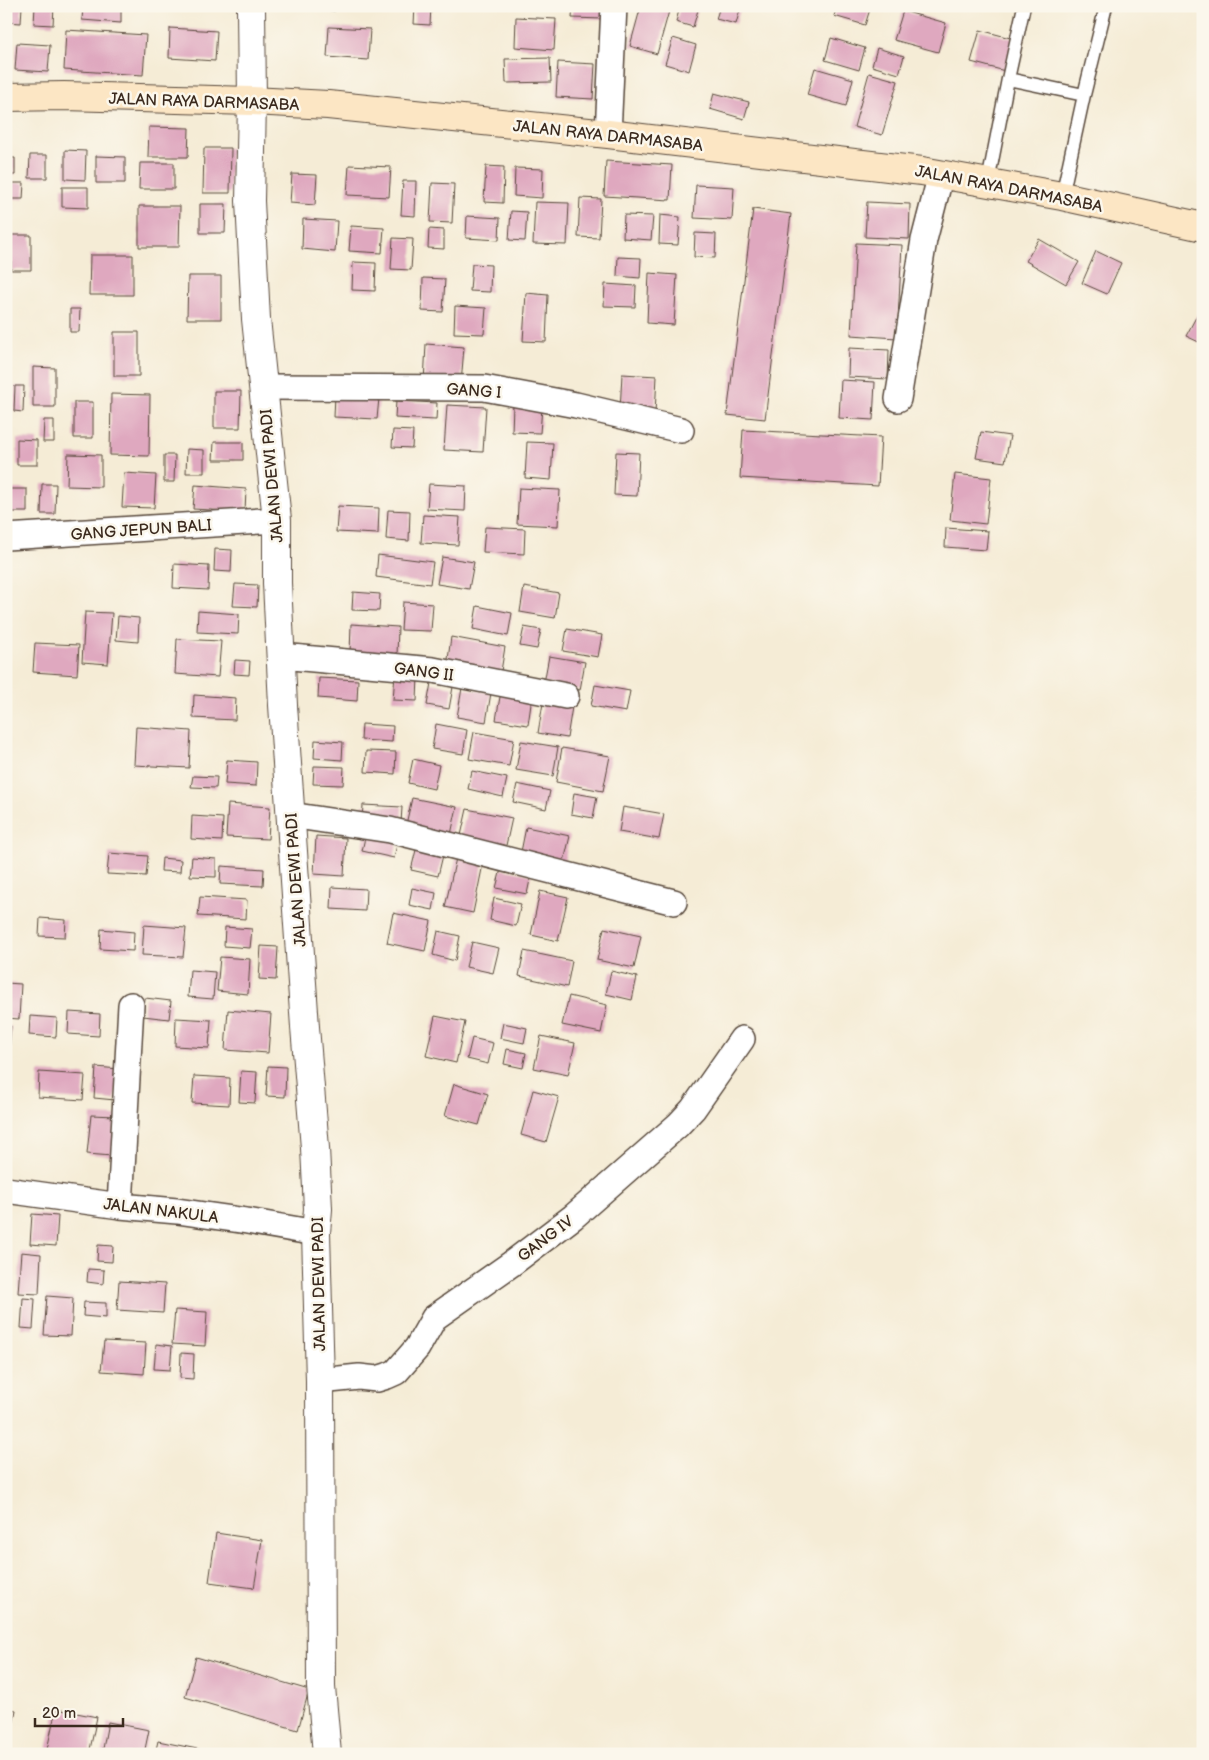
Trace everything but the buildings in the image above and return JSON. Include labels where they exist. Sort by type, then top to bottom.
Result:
[{"type":"main road","name":"JALAN RAYA DARMASABA","points":[[6,97],[64,96],[328,105],[608,134],[906,168],[1062,196],[1203,228]]},
{"type":"street","name":"JALAN DEWI PADI","points":[[251,6],[250,201],[256,319],[276,520],[277,583],[290,815],[318,1209],[316,1233],[320,1385],[321,1687],[327,1754]]},
{"type":"street","points":[[608,134],[614,6]]},
{"type":"street","points":[[898,399],[924,240],[940,174]]},
{"type":"street","name":"GANG I","points":[[263,387],[484,388],[576,405],[681,430]]},
{"type":"street","name":"GANG JEPUN BALI","points":[[6,537],[276,520]]},
{"type":"street","name":"GANG II","points":[[281,656],[433,670],[566,696]]},
{"type":"street","points":[[290,815],[390,830],[674,902]]},
{"type":"street","points":[[120,1206],[131,1005]]},
{"type":"street","name":"GANG IV","points":[[320,1385],[359,1377],[377,1379],[396,1372],[417,1348],[434,1318],[511,1264],[573,1217],[678,1125],[693,1109],[742,1039]]},
{"type":"street","name":"JALAN NAKULA","points":[[6,1190],[120,1206],[177,1211],[316,1233]]},
{"type":"lane","points":[[988,182],[1024,6]]},
{"type":"lane","points":[[1062,196],[1106,6]]},
{"type":"lane","points":[[1008,79],[1084,95]]}]
